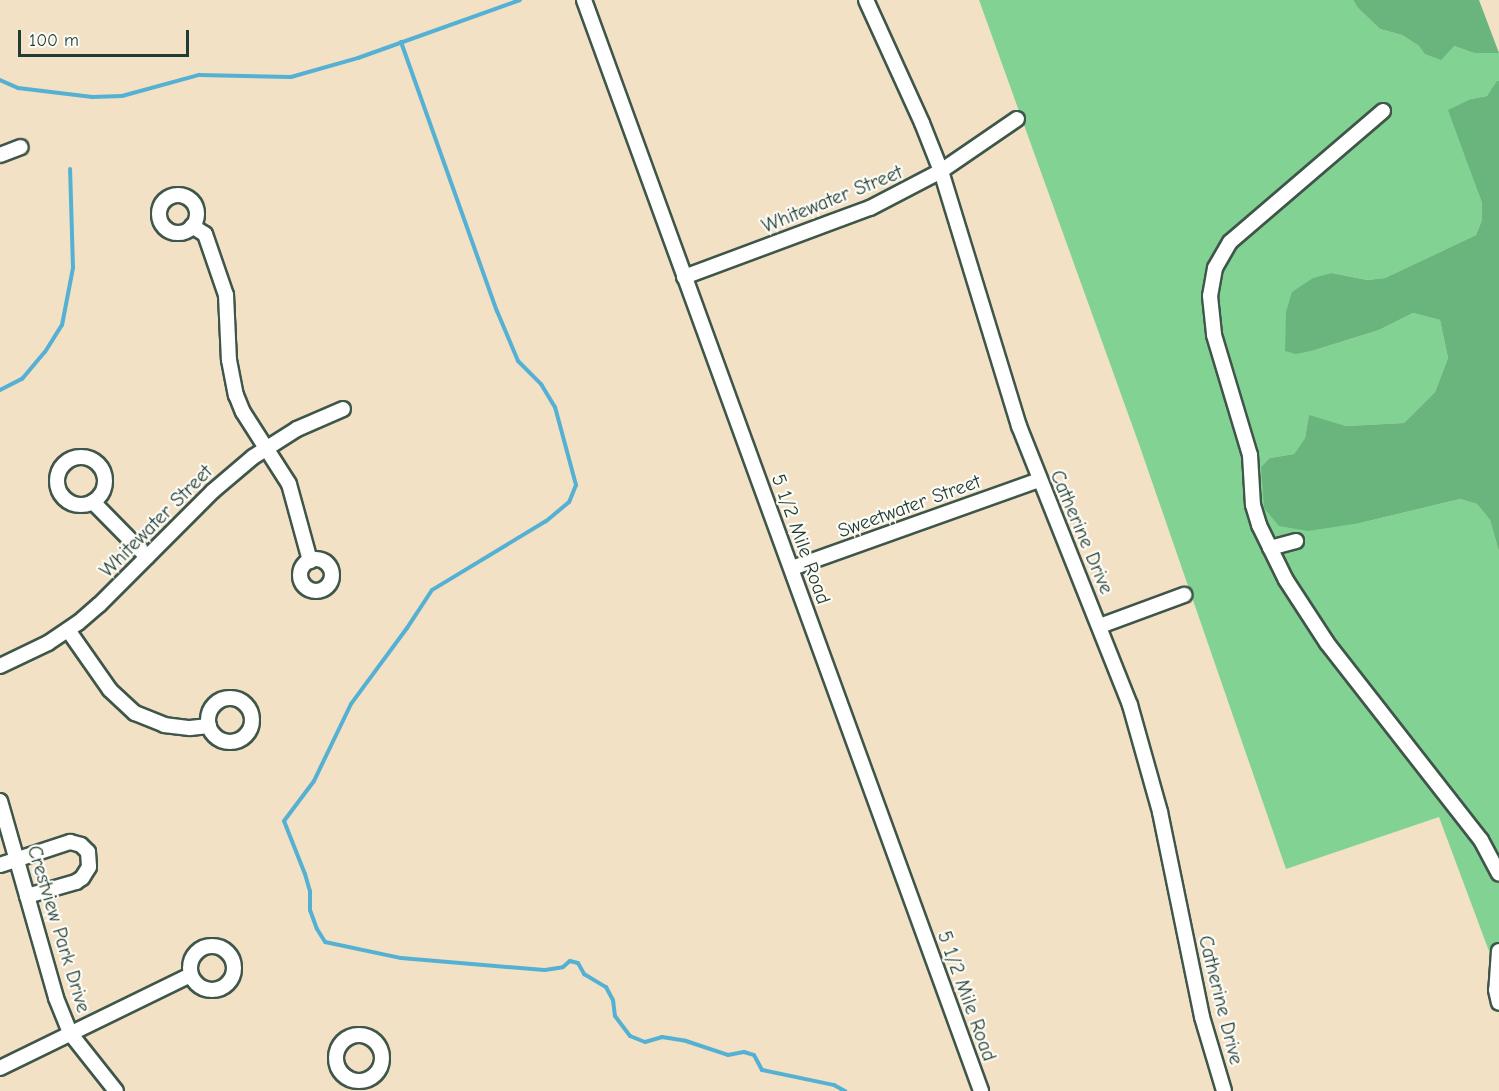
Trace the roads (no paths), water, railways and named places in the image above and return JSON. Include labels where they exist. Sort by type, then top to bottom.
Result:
[{"type":"street","name":"5 1/2 Mile Road","points":[[584,0],[981,1091]]},
{"type":"street","name":"Catherine Drive","points":[[866,0],[922,123],[941,171],[997,357],[1039,480],[1100,626],[1130,705],[1148,761],[1202,1017],[1224,1091]]},
{"type":"street","points":[[1383,111],[1230,242],[1215,268],[1210,296],[1214,335],[1250,454],[1253,505],[1286,580],[1327,643],[1481,840],[1499,874]]},
{"type":"street","name":"Whitewater Street","points":[[684,277],[870,208],[941,171],[1017,119]]},
{"type":"street","points":[[0,155],[21,147]]},
{"type":"street","points":[[192,226],[205,234],[226,296],[229,360],[236,395],[289,484],[310,561]]},
{"type":"street","name":"Whitewater Street","points":[[0,666],[31,652],[68,630],[99,605],[213,491],[266,448],[313,421],[343,409]]},
{"type":"street","name":"Sweetwater Street","points":[[792,568],[1039,480]]},
{"type":"street","points":[[93,502],[147,557]]},
{"type":"street","points":[[1270,548],[1296,541]]},
{"type":"street","points":[[1100,626],[1184,595]]},
{"type":"street","points":[[68,630],[110,690],[135,713],[164,725],[190,728],[209,726]]},
{"type":"street","name":"Crestview Park Drive","points":[[0,801],[56,998],[70,1033],[116,1091]]},
{"type":"street","points":[[0,865],[70,842],[81,845],[88,852],[89,867],[82,878],[27,896]]},
{"type":"street","points":[[1499,951],[1496,990],[1499,1003]]},
{"type":"street","points":[[0,1068],[191,975]]},
{"type":"waterway","points":[[0,80],[18,88],[92,97],[122,96],[199,75],[291,77],[358,58],[520,0]]},
{"type":"waterway","points":[[401,42],[497,311],[518,361],[541,384],[555,407],[576,485],[569,502],[546,521],[432,590],[351,704],[314,781],[284,821],[305,874],[310,891],[310,910],[317,929],[325,942],[401,958],[545,970],[563,967],[570,961],[578,963],[584,974],[606,987],[613,1000],[615,1016],[630,1036],[645,1042],[662,1037],[686,1041],[728,1055],[744,1052],[754,1055],[762,1070],[834,1085],[845,1091]]},
{"type":"waterway","points":[[0,390],[22,379],[45,352],[62,325],[73,268],[70,169]]}]
